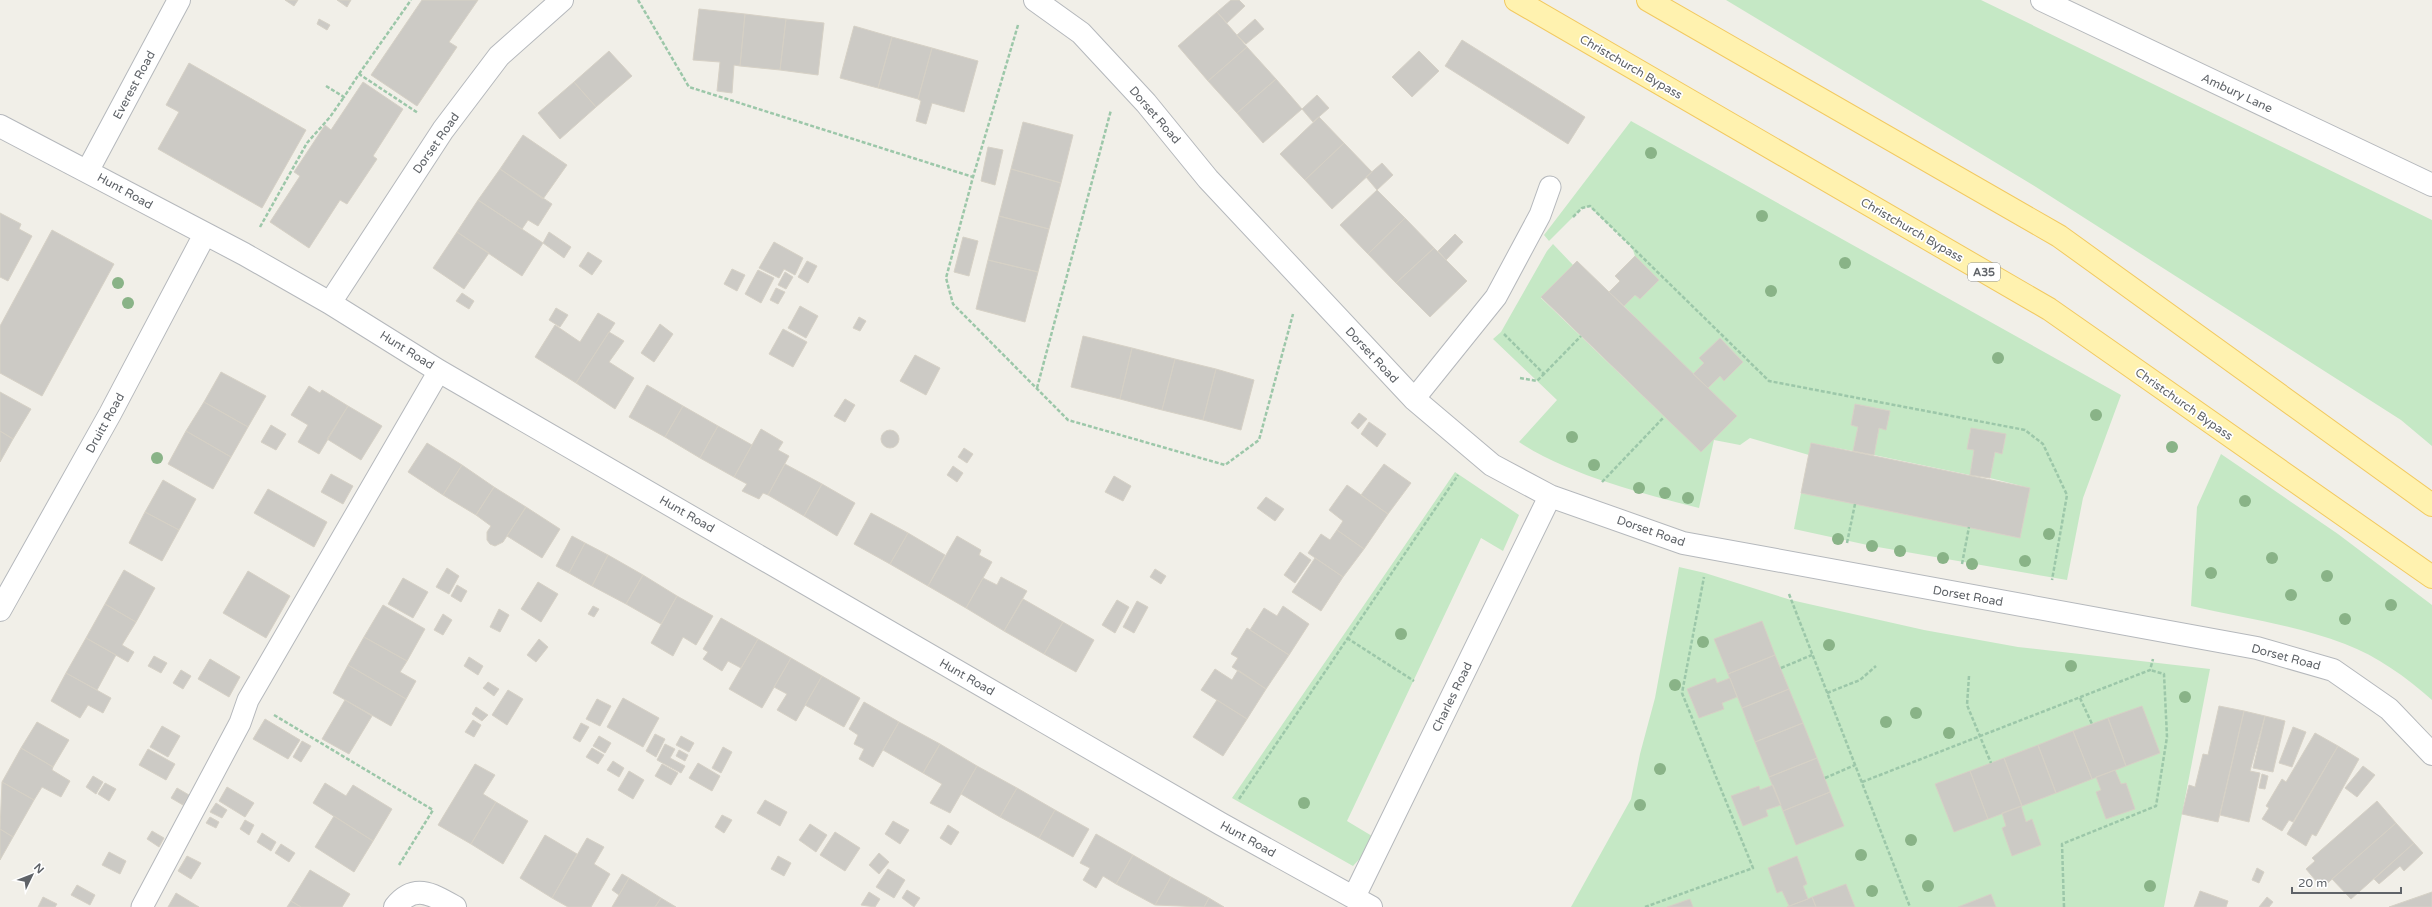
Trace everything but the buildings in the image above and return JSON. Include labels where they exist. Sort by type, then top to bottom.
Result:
[{"type":"main road","name":"Christchurch Bypass","points":[[1516,0],[2049,309],[2432,577]]},
{"type":"main road","points":[[1648,0],[2059,236],[2432,505]]},
{"type":"street","name":"Everest Road","points":[[88,170],[179,0]]},
{"type":"street","name":"Dorset Road","points":[[330,303],[443,130],[500,56],[562,0]]},
{"type":"street","name":"Dorset Road","points":[[1035,0],[1081,33],[1120,75],[1208,179],[1414,399],[1492,465],[1550,496],[1683,543],[2257,648],[2333,670],[2389,709],[2432,754]]},
{"type":"street","name":"Ambury Lane","points":[[2042,0],[2432,185]]},
{"type":"street","name":"Hunt Road","points":[[0,126],[88,170],[244,254],[330,303],[439,370],[1221,824],[1363,902]]},
{"type":"street","name":"Druitt Road","points":[[0,610],[110,414],[205,234]]},
{"type":"street","name":"Charles Road","points":[[1363,902],[1550,496]]},
{"type":"street","points":[[395,907],[411,893],[421,892],[437,897],[455,907]]},
{"type":"lane","points":[[1414,399],[1496,297],[1540,215],[1550,187]]},
{"type":"lane","points":[[142,907],[240,723],[248,700],[439,370]]},
{"type":"path","points":[[244,254],[307,143],[330,117],[411,0]]},
{"type":"path","points":[[638,0],[689,87],[973,177]]},
{"type":"path","points":[[1019,22],[973,177],[946,278],[953,304],[1068,420],[1225,465],[1259,440],[1302,280]]},
{"type":"path","points":[[359,74],[443,130]]},
{"type":"path","points":[[1037,388],[1120,75]]},
{"type":"path","points":[[326,86],[344,97]]},
{"type":"path","points":[[1571,219],[1582,208],[1590,206],[1769,381],[2025,430],[2043,444],[2067,495],[2046,610]]},
{"type":"path","points":[[1501,332],[1544,374]]},
{"type":"path","points":[[1520,378],[1537,381],[1581,336]]},
{"type":"path","points":[[1580,506],[1664,417]]},
{"type":"path","points":[[1221,824],[1475,450]]},
{"type":"path","points":[[1842,572],[1855,504]]},
{"type":"path","points":[[1957,594],[1969,527]]},
{"type":"path","points":[[1645,907],[1753,868],[1682,693],[1710,548]]},
{"type":"path","points":[[1776,560],[1910,907]]},
{"type":"path","points":[[2150,670],[2158,630]]},
{"type":"path","points":[[1347,638],[1414,680]]},
{"type":"path","points":[[1781,668],[1812,655]]},
{"type":"path","points":[[1827,693],[1860,680],[1876,666]]},
{"type":"path","points":[[1862,782],[2150,670],[2164,674],[2167,736],[2156,806],[2062,844],[2064,907]]},
{"type":"path","points":[[1969,676],[1967,705],[1991,762]]},
{"type":"path","points":[[2080,698],[2092,724]]},
{"type":"path","points":[[248,700],[433,810],[399,866],[411,893]]},
{"type":"path","points":[[1825,778],[1855,765]]},
{"type":"green space","points":[[1726,0],[1981,0],[2432,220],[2432,446],[2401,420],[2036,187]]},
{"type":"green space","points":[[1631,121],[2121,395],[2083,498],[2067,580],[1872,546],[1794,529],[1801,493],[2020,538],[2030,488],[1990,478],[1995,452],[2002,454],[2006,435],[1971,429],[1967,449],[1974,450],[1970,475],[1874,455],[1879,428],[1886,429],[1890,411],[1855,404],[1851,425],[1858,427],[1853,451],[1811,443],[1809,455],[1750,438],[1740,445],[1714,440],[1699,508],[1606,482],[1560,464],[1519,442],[1557,400],[1493,339],[1501,332],[1547,251],[1553,244],[1573,265],[1541,298],[1701,452],[1737,416],[1708,388],[1720,376],[1724,380],[1743,362],[1720,338],[1699,358],[1704,363],[1693,374],[1624,306],[1635,295],[1640,299],[1659,280],[1635,256],[1632,247],[1590,207],[1582,208],[1549,241],[1544,235]]},
{"type":"green space","points":[[2221,454],[2338,534],[2432,605],[2432,700],[2391,668],[2345,644],[2326,637],[2288,627],[2191,606],[2197,507]]},
{"type":"green space","points":[[1455,472],[1519,515],[1503,551],[1481,538],[1347,821],[1372,836],[1364,854],[1353,866],[1232,798]]},
{"type":"green space","points":[[1679,567],[1705,573],[1791,600],[1924,630],[2018,647],[2210,669],[2164,907],[1571,907],[1631,799],[1640,754],[1655,698]]}]
